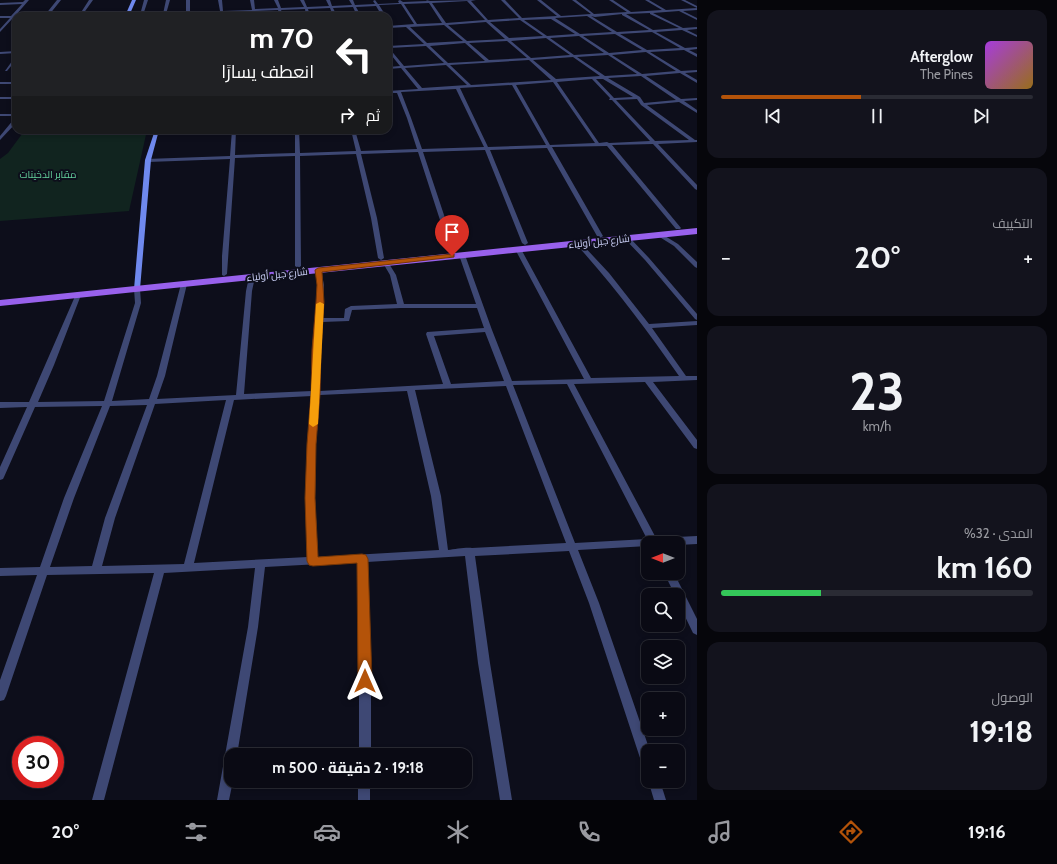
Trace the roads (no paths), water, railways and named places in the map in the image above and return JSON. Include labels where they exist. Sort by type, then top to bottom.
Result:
[{"type":"main road","name":"شارع جبل أولياء","points":[[0,303],[78,295],[224,274],[298,266],[458,253],[697,226]]},
{"type":"main road","name":"شارع جبل أولياء","points":[[553,243],[578,243],[697,231]]},
{"type":"main road","name":"شارع جبل أولياء","points":[[0,297],[137,286],[184,284],[318,270],[383,260]]},
{"type":"street","points":[[50,12],[59,0]]},
{"type":"street","points":[[82,12],[91,0]]},
{"type":"street","points":[[129,12],[134,0]]},
{"type":"street","points":[[142,12],[146,0]]},
{"type":"street","points":[[165,12],[168,0]]},
{"type":"street","points":[[188,0],[188,12]]},
{"type":"street","points":[[220,0],[222,12],[377,5],[401,2],[474,0]]},
{"type":"street","points":[[252,0],[253,11]]},
{"type":"street","points":[[276,0],[281,12]]},
{"type":"street","points":[[302,0],[307,12]]},
{"type":"street","points":[[328,0],[333,12]]},
{"type":"street","points":[[351,0],[357,12]]},
{"type":"street","points":[[375,0],[381,12]]},
{"type":"street","points":[[468,0],[488,22],[554,80],[597,143]]},
{"type":"street","points":[[503,0],[522,20],[605,78],[638,98],[643,104],[696,141]]},
{"type":"street","points":[[539,0],[560,17]]},
{"type":"street","points":[[574,0],[595,16]]},
{"type":"street","points":[[611,0],[631,13]]},
{"type":"street","points":[[647,0],[667,11]]},
{"type":"street","points":[[683,0],[697,8]]},
{"type":"street","points":[[429,1],[445,24],[468,42],[488,61]]},
{"type":"street","points":[[0,4],[26,2]]},
{"type":"street","points":[[18,12],[26,2]]},
{"type":"street","points":[[401,2],[416,25]]},
{"type":"street","points":[[392,27],[595,16],[697,8]]},
{"type":"street","points":[[680,10],[697,19]]},
{"type":"street","points":[[650,12],[697,36]]},
{"type":"street","points":[[622,14],[697,56]]},
{"type":"street","points":[[588,16],[697,82]]},
{"type":"street","points":[[0,17],[12,17]]},
{"type":"street","points":[[552,18],[610,54],[697,112]]},
{"type":"street","points":[[0,31],[12,19]]},
{"type":"street","points":[[407,26],[470,86]]},
{"type":"street","points":[[392,48],[697,28]]},
{"type":"street","points":[[392,68],[697,48]]},
{"type":"street","points":[[0,53],[12,52]]},
{"type":"street","points":[[392,53],[421,90]]},
{"type":"street","points":[[6,70],[12,63]]},
{"type":"street","points":[[0,70],[11,70]]},
{"type":"street","points":[[392,92],[697,71]]},
{"type":"street","points":[[593,78],[611,99],[697,188]]},
{"type":"street","points":[[0,83],[12,83]]},
{"type":"street","points":[[513,83],[600,236]]},
{"type":"street","points":[[457,87],[486,147],[521,246],[589,381]]},
{"type":"street","points":[[398,91],[458,253],[510,384],[596,610],[641,744]]},
{"type":"street","points":[[0,98],[12,98]]},
{"type":"street","points":[[611,99],[638,98]]},
{"type":"street","points":[[643,104],[697,99]]},
{"type":"street","points":[[0,115],[12,115]]},
{"type":"street","points":[[0,139],[12,126]]},
{"type":"street","points":[[0,132],[8,132]]},
{"type":"street","points":[[0,696],[69,498],[107,404],[138,303],[137,286],[148,160],[155,134]]},
{"type":"street","points":[[224,274],[226,227],[234,134]]},
{"type":"street","points":[[297,134],[298,266]]},
{"type":"street","points":[[354,134],[383,260],[393,275],[401,306]]},
{"type":"street","points":[[687,135],[697,134]]},
{"type":"street","points":[[148,160],[298,156],[597,143],[696,141]]},
{"type":"street","points":[[606,143],[678,228]]},
{"type":"street","points":[[660,235],[676,245],[697,266]]},
{"type":"street","points":[[627,238],[647,259],[697,318]]},
{"type":"street","points":[[578,243],[598,264],[647,326],[684,378]]},
{"type":"street","points":[[313,561],[310,498],[319,320],[320,285],[318,270]]},
{"type":"street","points":[[188,567],[235,398],[252,276]]},
{"type":"street","points":[[96,570],[110,518],[140,430],[152,402],[184,284]]},
{"type":"street","points":[[0,477],[50,365],[78,295]]},
{"type":"street","points":[[319,320],[347,320],[348,309],[351,308],[401,306],[479,306]]},
{"type":"street","points":[[647,326],[697,323]]},
{"type":"street","points":[[448,387],[430,334],[488,330]]},
{"type":"street","points":[[0,405],[107,404],[510,384],[697,378]]},
{"type":"street","points":[[648,379],[697,446]]},
{"type":"street","points":[[570,383],[650,536]]},
{"type":"street","points":[[411,389],[436,496],[444,553]]},
{"type":"street","points":[[685,541],[697,540]]},
{"type":"street","points":[[0,572],[160,569],[641,543]]},
{"type":"street","points":[[469,551],[484,663],[506,800]]},
{"type":"street","points":[[362,559],[365,666],[365,748]]},
{"type":"street","points":[[232,748],[253,627],[261,563]]},
{"type":"street","points":[[98,800],[160,569]]},
{"type":"street","points":[[672,580],[697,630]]},
{"type":"street","points":[[223,800],[225,788]]},
{"type":"street","points":[[364,788],[364,800]]},
{"type":"street","points":[[656,788],[660,800]]},
{"type":"park label","name":"مقابر الدخينات","points":[[48,174]]}]
